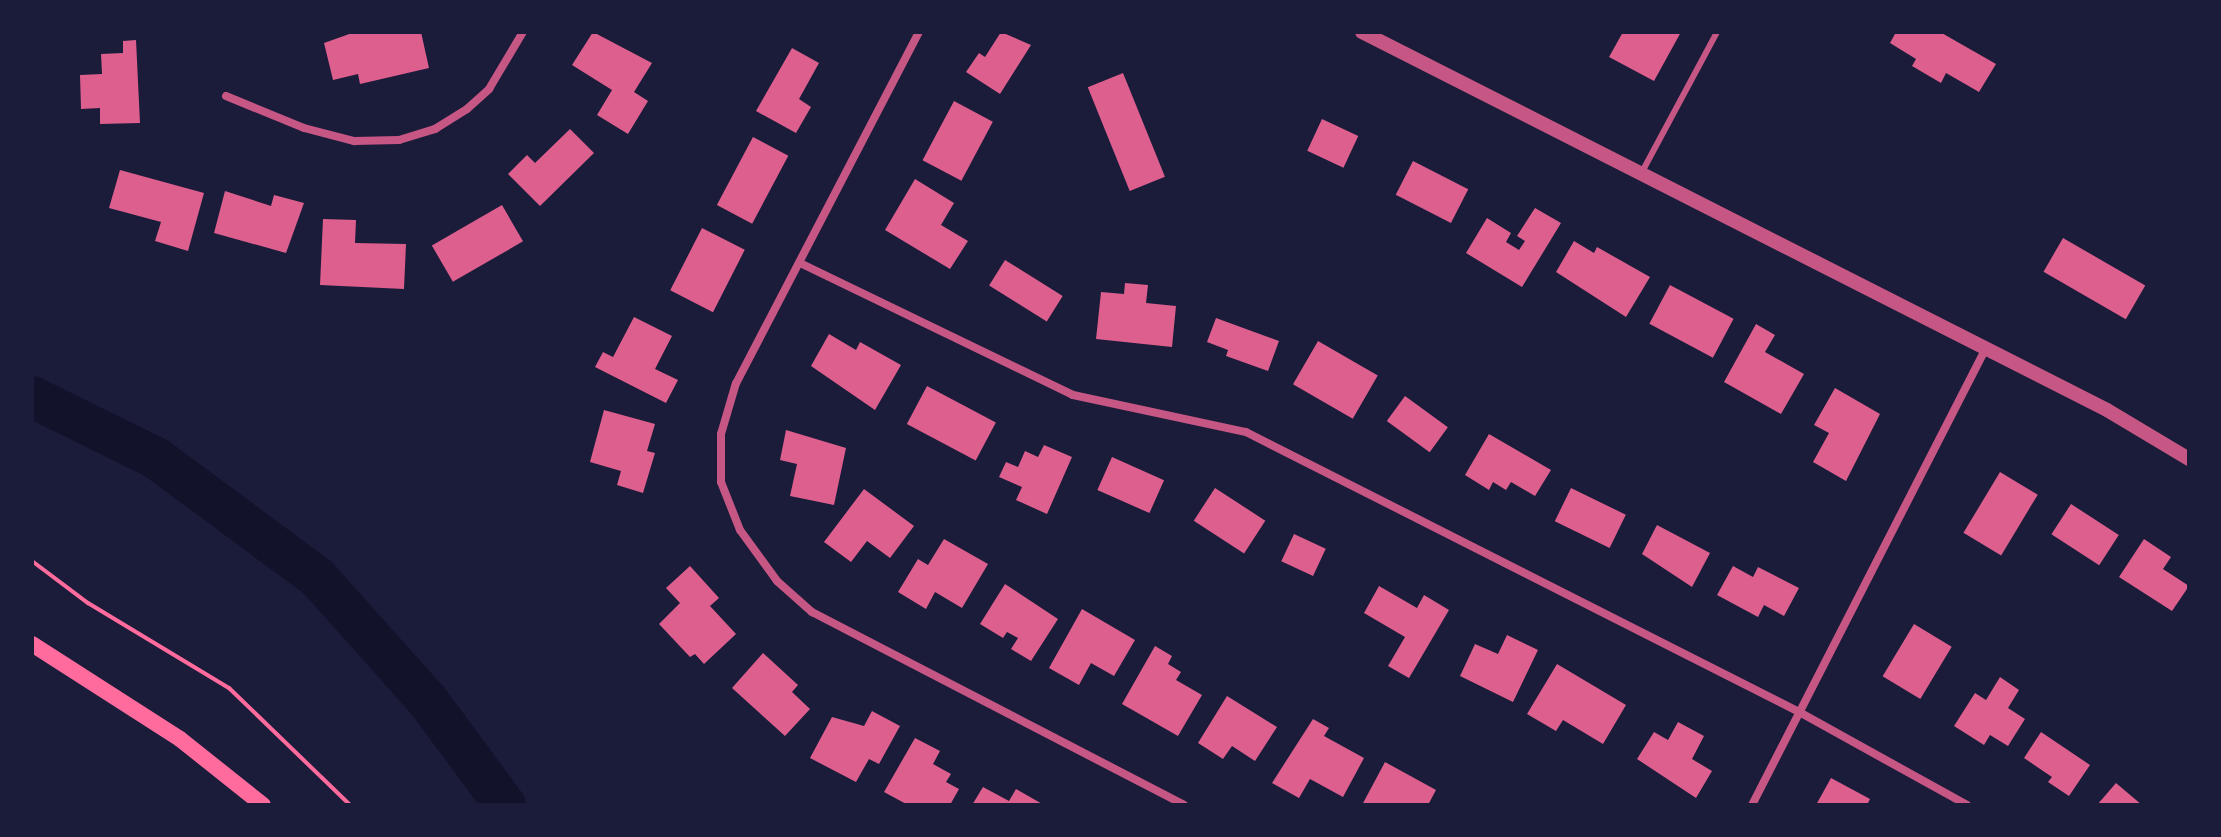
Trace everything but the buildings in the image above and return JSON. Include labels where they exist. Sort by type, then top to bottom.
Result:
[{"type":"main road","points":[[32,644],[180,739],[263,805]]},
{"type":"street","points":[[226,96],[354,141],[399,140],[435,129],[467,109],[489,89],[523,32]]},
{"type":"street","points":[[919,32],[736,383],[721,434],[721,482],[740,530],[777,581],[839,630],[1184,805]]},
{"type":"street","points":[[1362,32],[1384,37],[2107,410],[2189,459]]},
{"type":"street","points":[[800,263],[1073,395],[1246,432],[1801,713],[1967,805]]},
{"type":"street","points":[[1752,805],[1986,348]]},
{"type":"lane","points":[[1642,172],[1717,32]]},
{"type":"path","points":[[32,561],[88,603],[229,688],[350,805]]},
{"type":"waterway","points":[[32,397],[156,458],[318,578],[428,701],[505,805]]}]
